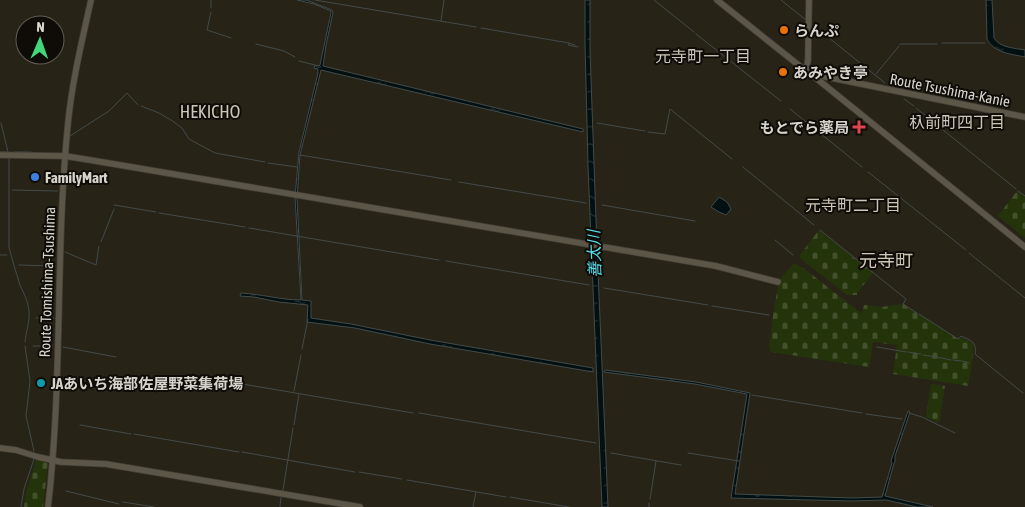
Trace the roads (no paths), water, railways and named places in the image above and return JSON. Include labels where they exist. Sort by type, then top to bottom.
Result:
[{"type":"street","name":"Route Tomishima-Tsushima","points":[[48,507],[53,460],[65,156],[71,100],[91,0]]},
{"type":"street","name":"Route Tsushima-Kanie","points":[[717,0],[806,71],[817,75],[1025,118]]},
{"type":"street","points":[[809,0],[808,60],[806,71],[1025,247]]},
{"type":"street","points":[[0,155],[65,156],[716,266],[778,282]]},
{"type":"street","points":[[0,448],[16,450],[53,460],[106,464],[360,507]]},
{"type":"water","points":[[297,0],[306,0],[332,10],[323,66],[583,129],[583,132],[321,70],[300,155],[297,198],[302,300],[311,301],[311,318],[593,368],[593,372],[430,344],[355,328],[307,322],[308,305],[240,296],[241,293],[301,300],[295,197],[299,152],[318,73],[318,69],[314,68],[315,65],[320,65],[331,11]]},
{"type":"water","name":"善太川","points":[[585,0],[590,0],[590,51],[608,507],[602,507],[588,166]]},
{"type":"water","points":[[986,0],[992,0],[994,38],[1004,46],[1025,50],[1025,57],[1003,52],[990,44],[987,39]]},
{"type":"water","points":[[719,197],[727,202],[731,209],[726,215],[711,207]]},
{"type":"water","points":[[605,370],[696,382],[750,393],[735,494],[852,498],[882,497],[891,461],[908,411],[910,412],[895,456],[885,496],[933,507],[917,507],[886,500],[731,498],[747,394],[695,384],[604,372]]},
{"type":"waterway","points":[[211,0],[211,8]]},
{"type":"waterway","points":[[315,0],[476,27]]},
{"type":"waterway","points":[[441,21],[444,0]]},
{"type":"waterway","points":[[654,0],[694,32]]},
{"type":"waterway","points":[[781,0],[806,20]]},
{"type":"waterway","points":[[211,12],[207,30],[231,38]]},
{"type":"waterway","points":[[813,25],[885,83]]},
{"type":"waterway","points":[[481,28],[569,43],[568,45],[578,47]]},
{"type":"waterway","points":[[696,34],[781,101]]},
{"type":"waterway","points":[[569,43],[575,45]]},
{"type":"waterway","points":[[942,43],[985,43]]},
{"type":"waterway","points":[[256,44],[284,51],[295,57]]},
{"type":"waterway","points":[[900,44],[937,44]]},
{"type":"waterway","points":[[876,74],[899,46]]},
{"type":"waterway","points":[[299,61],[315,65]]},
{"type":"waterway","points":[[70,136],[109,111],[127,93],[138,105]]},
{"type":"waterway","points":[[904,99],[914,106]]},
{"type":"waterway","points":[[141,106],[171,120],[182,128],[189,139],[215,153],[265,162]]},
{"type":"waterway","points":[[916,108],[1016,189]]},
{"type":"waterway","points":[[648,132],[665,134],[670,109],[732,159]]},
{"type":"waterway","points":[[790,109],[862,167]]},
{"type":"waterway","points":[[0,152],[8,152],[1,123]]},
{"type":"waterway","points":[[597,123],[645,131]]},
{"type":"waterway","points":[[14,152],[31,152]]},
{"type":"waterway","points":[[300,155],[451,180]]},
{"type":"waterway","points":[[9,158],[9,247],[28,307],[29,319],[25,342]]},
{"type":"waterway","points":[[268,163],[297,167]]},
{"type":"waterway","points":[[743,167],[814,225]]},
{"type":"waterway","points":[[868,172],[966,250]]},
{"type":"waterway","points":[[459,182],[586,203]]},
{"type":"waterway","points":[[12,190],[58,191]]},
{"type":"waterway","points":[[1018,191],[1025,196]]},
{"type":"waterway","points":[[114,205],[156,212]]},
{"type":"waterway","points":[[602,205],[695,221]]},
{"type":"waterway","points":[[101,242],[114,209]]},
{"type":"waterway","points":[[159,213],[245,227]]},
{"type":"waterway","points":[[249,228],[439,260]]},
{"type":"waterway","points":[[820,230],[906,299],[903,304],[917,313]]},
{"type":"waterway","points":[[775,240],[793,255]]},
{"type":"waterway","points":[[65,252],[96,265],[99,246]]},
{"type":"waterway","points":[[969,253],[1025,298]]},
{"type":"waterway","points":[[0,255],[7,255]]},
{"type":"waterway","name":"善太川","points":[[446,261],[589,285]]},
{"type":"waterway","points":[[19,265],[55,266]]},
{"type":"waterway","points":[[604,288],[708,305]]},
{"type":"waterway","points":[[712,306],[769,315]]},
{"type":"waterway","points":[[919,314],[958,339],[961,336],[972,342],[975,346],[975,354],[1023,393]]},
{"type":"waterway","points":[[36,318],[54,318]]},
{"type":"waterway","points":[[302,349],[308,319]]},
{"type":"waterway","points":[[25,346],[30,381],[26,416],[34,451]]},
{"type":"waterway","points":[[33,346],[53,346]]},
{"type":"waterway","points":[[63,347],[116,357]]},
{"type":"waterway","points":[[877,347],[906,352]]},
{"type":"waterway","points":[[908,352],[921,354]]},
{"type":"waterway","points":[[294,391],[301,355]]},
{"type":"waterway","points":[[923,355],[936,357]]},
{"type":"waterway","points":[[937,357],[951,360]]},
{"type":"waterway","points":[[953,360],[961,361]]},
{"type":"waterway","points":[[962,361],[969,363]]},
{"type":"waterway","points":[[207,378],[413,413]]},
{"type":"waterway","points":[[294,425],[299,394]]},
{"type":"waterway","points":[[752,395],[862,413]]},
{"type":"waterway","points":[[419,413],[596,443]]},
{"type":"waterway","points":[[909,413],[922,417],[955,433]]},
{"type":"waterway","points":[[866,414],[902,419]]},
{"type":"waterway","points":[[80,425],[131,434]]},
{"type":"waterway","points":[[283,490],[293,428]]},
{"type":"waterway","points":[[134,434],[239,452]]},
{"type":"waterway","points":[[242,452],[355,472]]},
{"type":"waterway","points":[[611,453],[681,465]]},
{"type":"waterway","points":[[688,453],[739,461]]},
{"type":"waterway","points":[[21,507],[24,489],[34,459]]},
{"type":"waterway","points":[[650,499],[656,461]]},
{"type":"waterway","points":[[359,472],[402,479]]},
{"type":"waterway","points":[[407,480],[506,497]]},
{"type":"waterway","points":[[66,491],[119,504]]},
{"type":"waterway","points":[[473,507],[476,492]]},
{"type":"waterway","points":[[280,507],[281,497]]},
{"type":"waterway","points":[[510,497],[569,507]]},
{"type":"waterway","points":[[123,502],[154,507]]},
{"type":"place","name":"らんぷ","points":[[784,30]]},
{"type":"place","name":"あみやき亭","points":[[783,72]]},
{"type":"place","name":"もとでら薬局","points":[[859,127]]},
{"type":"place","name":"FamilyMart","points":[[35,177]]},
{"type":"place","name":"JAあいち海部佐屋野菜集荷場","points":[[41,383]]},
{"type":"district","name":"元寺町一丁目","points":[[703,56]]},
{"type":"district","name":"HEKICHO","points":[[210,111]]},
{"type":"district","name":"杁前町四丁目","points":[[957,122]]},
{"type":"district","name":"元寺町二丁目","points":[[853,205]]},
{"type":"district","name":"元寺町","points":[[886,260]]}]
